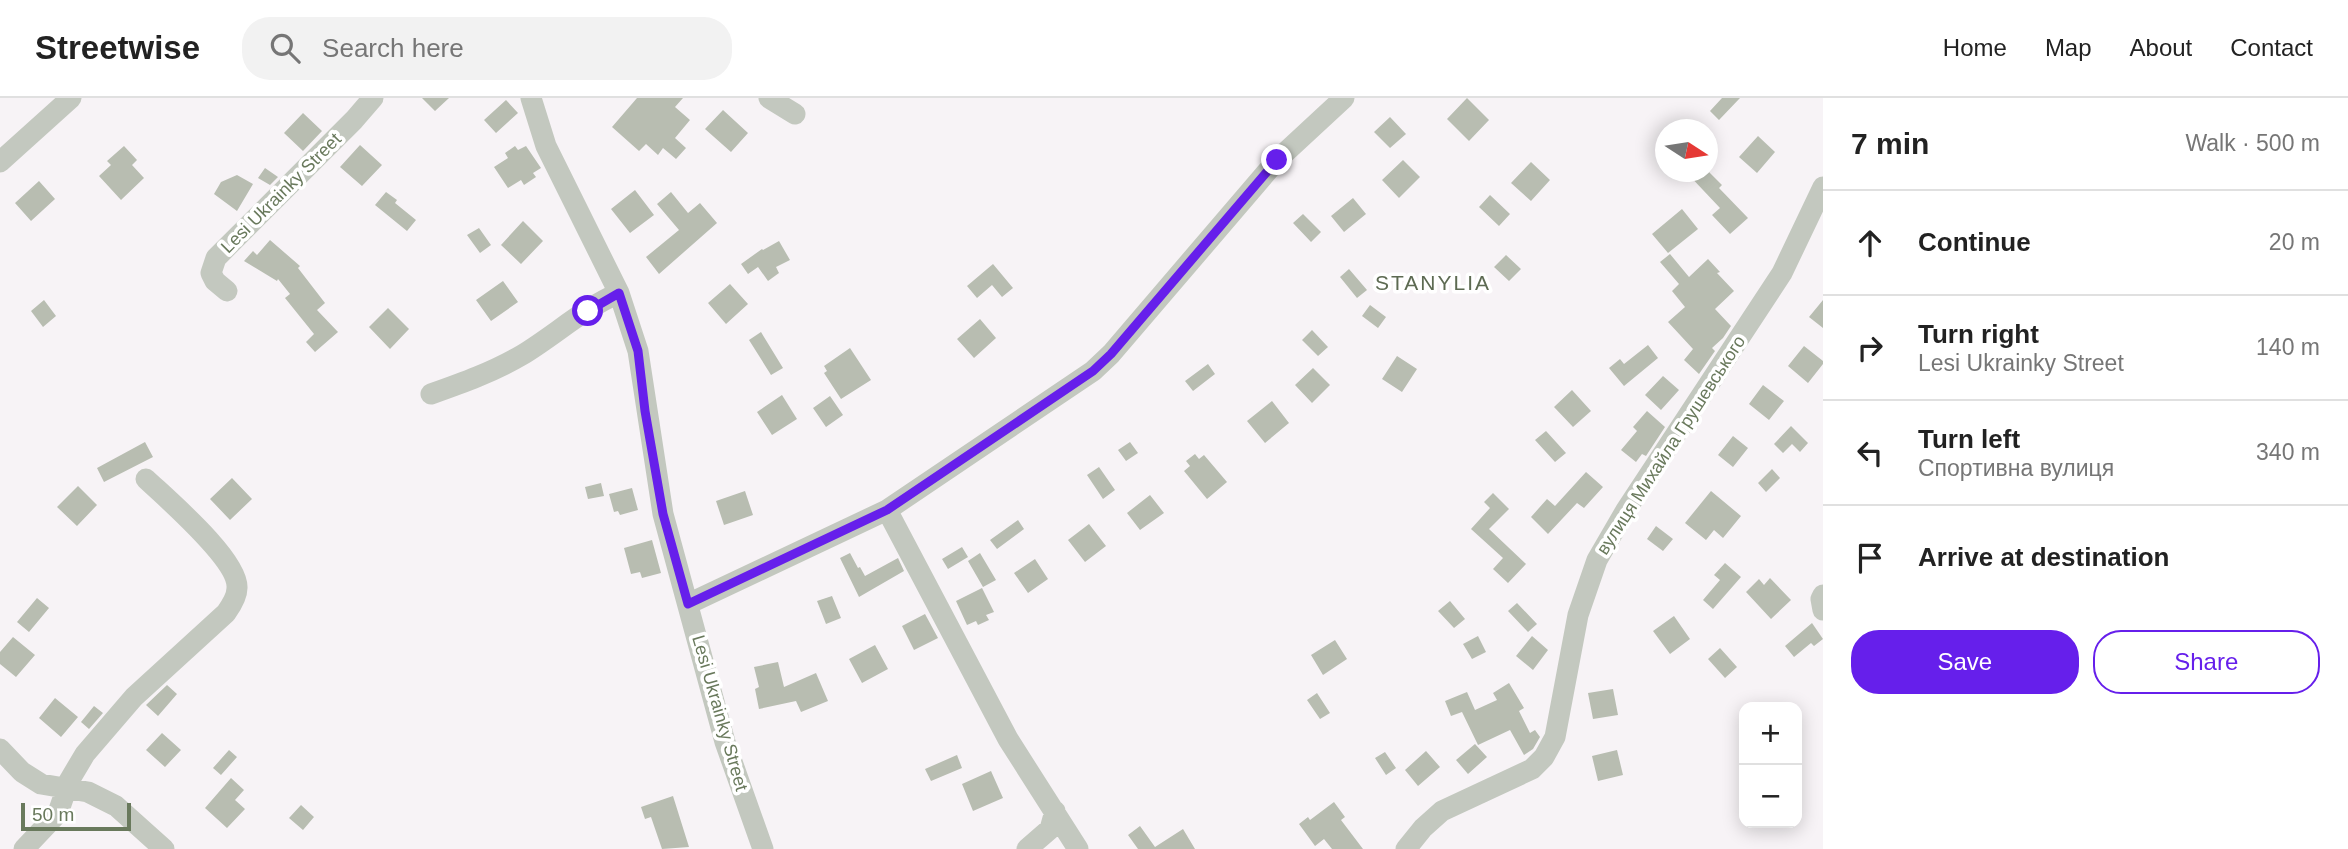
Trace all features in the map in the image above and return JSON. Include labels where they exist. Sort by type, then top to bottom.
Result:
[{"type":"street","points":[[0,162],[71,98]]},
{"type":"street","name":"Lesi Ukrainky Street","points":[[227,291],[215,281],[211,273],[216,258],[373,98]]},
{"type":"street","name":"Lesi Ukrainky Street","points":[[531,98],[546,146],[619,293],[638,351],[645,411],[663,514],[725,742],[763,849]]},
{"type":"street","points":[[769,98],[795,114]]},
{"type":"street","points":[[688,604],[887,510],[1093,371],[1111,354],[1277,160],[1344,98]]},
{"type":"street","name":"вулиця Михайла Грушевського","points":[[1406,849],[1423,828],[1442,811],[1532,769],[1544,757],[1555,737],[1578,615],[1597,560],[1626,510],[1782,273],[1823,187]]},
{"type":"street","points":[[431,394],[472,379],[521,355],[604,300],[619,293]]},
{"type":"street","points":[[24,849],[58,813],[74,770],[134,697],[226,613],[235,596],[237,588],[233,570],[222,554],[146,479]]},
{"type":"street","points":[[887,510],[1008,739],[1078,849]]},
{"type":"street","points":[[1823,595],[1823,610]]},
{"type":"street","points":[[0,750],[22,772],[41,784],[88,792],[116,806],[156,846]]},
{"type":"street","points":[[1027,849],[1050,829],[1055,811]]},
{"type":"building","points":[[422,98],[449,98],[435,111]]},
{"type":"building","points":[[637,98],[683,98],[675,107],[690,120],[675,138],[686,148],[676,159],[663,148],[658,155],[646,144],[639,151],[612,127]]},
{"type":"building","points":[[1467,98],[1489,120],[1469,141],[1447,119]]},
{"type":"building","points":[[1722,98],[1740,98],[1719,120],[1710,111]]},
{"type":"building","points":[[506,100],[518,113],[496,133],[484,120]]},
{"type":"building","points":[[723,110],[748,133],[731,152],[705,129]]},
{"type":"building","points":[[303,113],[322,131],[303,151],[284,133]]},
{"type":"building","points":[[1390,117],[1406,134],[1390,148],[1374,132]]},
{"type":"building","points":[[1758,136],[1775,152],[1757,173],[1739,157]]},
{"type":"building","points":[[360,145],[382,165],[362,186],[340,167]]},
{"type":"building","points":[[124,146],[137,160],[132,165],[144,178],[121,200],[99,176],[111,165],[107,161]]},
{"type":"building","points":[[515,146],[518,150],[526,146],[541,168],[533,173],[536,177],[524,185],[521,180],[508,188],[494,167],[508,158],[505,153]]},
{"type":"building","points":[[1403,160],[1420,177],[1399,198],[1382,180]]},
{"type":"building","points":[[1531,162],[1550,180],[1531,201],[1511,183]]},
{"type":"building","points":[[265,168],[278,177],[270,185],[258,178]]},
{"type":"building","points":[[237,175],[253,184],[237,211],[214,194],[221,182]]},
{"type":"building","points":[[39,181],[55,199],[31,221],[15,203]]},
{"type":"building","points":[[1718,181],[1722,185],[1719,188],[1748,218],[1730,234],[1712,215],[1720,208],[1695,182]]},
{"type":"building","points":[[635,190],[654,215],[630,233],[611,209]]},
{"type":"building","points":[[386,192],[416,220],[407,231],[375,205]]},
{"type":"building","points":[[671,192],[688,213],[700,203],[717,223],[659,274],[646,257],[679,230],[657,204]]},
{"type":"building","points":[[1490,195],[1510,214],[1499,226],[1479,207]]},
{"type":"building","points":[[1353,198],[1366,214],[1344,232],[1331,216]]},
{"type":"building","points":[[1682,209],[1698,229],[1668,253],[1652,234]]},
{"type":"building","points":[[1303,214],[1321,232],[1311,242],[1293,223]]},
{"type":"building","points":[[523,221],[543,241],[521,264],[501,245]]},
{"type":"building","points":[[479,228],[491,245],[480,253],[467,235]]},
{"type":"building","points":[[270,240],[300,266],[298,268],[325,303],[317,310],[338,332],[315,352],[306,342],[314,334],[285,298],[290,294],[278,279],[277,281],[244,261],[253,251],[257,255]]},
{"type":"building","points":[[779,241],[790,260],[776,267],[779,273],[768,281],[758,267],[748,274],[741,264]]},
{"type":"building","points":[[1670,254],[1689,277],[1708,259],[1734,291],[1715,309],[1731,326],[1712,348],[1715,351],[1699,374],[1684,360],[1693,349],[1668,322],[1685,307],[1672,291],[1679,284],[1660,262]]},
{"type":"building","points":[[1506,255],[1521,269],[1509,281],[1494,267]]},
{"type":"building","points":[[993,264],[1013,288],[1002,297],[992,285],[977,298],[967,286]]},
{"type":"building","points":[[1349,269],[1367,290],[1357,298],[1340,277]]},
{"type":"building","points":[[503,281],[518,302],[491,321],[476,300]]},
{"type":"building","points":[[730,284],[748,304],[726,324],[708,303]]},
{"type":"building","points":[[44,300],[56,316],[43,327],[31,311]]},
{"type":"building","points":[[1823,300],[1823,328],[1809,317]]},
{"type":"building","points":[[1370,305],[1386,317],[1378,328],[1362,316]]},
{"type":"building","points":[[388,308],[409,329],[390,349],[369,327]]},
{"type":"building","points":[[980,319],[996,338],[974,358],[957,339]]},
{"type":"building","points":[[1312,330],[1328,347],[1318,356],[1302,340]]},
{"type":"building","points":[[761,332],[783,368],[771,375],[749,340]]},
{"type":"building","points":[[1648,345],[1658,358],[1624,386],[1609,368],[1620,359],[1624,364]]},
{"type":"building","points":[[1804,346],[1823,361],[1808,383],[1788,366]]},
{"type":"building","points":[[850,348],[871,380],[841,399],[824,373],[827,371],[824,366]]},
{"type":"building","points":[[1397,356],[1417,369],[1402,392],[1382,379]]},
{"type":"building","points":[[1208,364],[1215,374],[1193,391],[1185,381]]},
{"type":"building","points":[[1313,368],[1330,385],[1312,403],[1295,385]]},
{"type":"building","points":[[1663,376],[1679,390],[1661,410],[1645,395]]},
{"type":"building","points":[[1763,385],[1784,401],[1769,420],[1749,404]]},
{"type":"building","points":[[1572,390],[1591,411],[1573,427],[1554,407]]},
{"type":"building","points":[[782,395],[797,419],[772,435],[757,412]]},
{"type":"building","points":[[830,396],[843,415],[826,427],[813,408]]},
{"type":"building","points":[[1272,401],[1289,423],[1265,443],[1247,421]]},
{"type":"building","points":[[1647,411],[1665,427],[1646,456],[1642,454],[1636,462],[1621,450],[1637,431],[1633,427]]},
{"type":"building","points":[[1791,426],[1808,443],[1800,452],[1792,444],[1783,453],[1774,444]]},
{"type":"building","points":[[1546,431],[1566,453],[1555,462],[1535,440]]},
{"type":"building","points":[[1733,436],[1748,448],[1733,467],[1718,455]]},
{"type":"building","points":[[145,442],[153,457],[104,482],[97,468]]},
{"type":"building","points":[[1130,442],[1138,453],[1126,461],[1118,450]]},
{"type":"building","points":[[1195,454],[1199,459],[1204,455],[1227,482],[1207,499],[1184,471],[1190,466],[1186,461]]},
{"type":"building","points":[[1099,467],[1115,490],[1103,499],[1087,475]]},
{"type":"building","points":[[1772,469],[1780,478],[1766,492],[1758,483]]},
{"type":"building","points":[[1586,472],[1603,487],[1584,508],[1577,503],[1548,534],[1531,517],[1547,499],[1555,506]]},
{"type":"building","points":[[232,478],[252,499],[230,520],[210,499]]},
{"type":"building","points":[[601,483],[604,496],[588,499],[585,487]]},
{"type":"building","points":[[78,486],[97,505],[77,526],[57,507]]},
{"type":"building","points":[[632,488],[638,510],[620,515],[618,511],[614,512],[609,494]]},
{"type":"building","points":[[745,491],[753,515],[724,525],[716,501]]},
{"type":"building","points":[[1711,491],[1741,516],[1723,538],[1714,530],[1706,540],[1685,523]]},
{"type":"building","points":[[1493,493],[1509,509],[1489,529],[1526,564],[1508,583],[1493,569],[1503,558],[1471,529],[1490,508],[1484,502]]},
{"type":"building","points":[[1150,495],[1164,513],[1140,530],[1127,513]]},
{"type":"building","points":[[1018,520],[1024,529],[997,549],[990,540]]},
{"type":"building","points":[[1089,524],[1106,546],[1085,562],[1068,540]]},
{"type":"building","points":[[1656,526],[1673,539],[1663,551],[1647,539]]},
{"type":"building","points":[[652,540],[661,573],[642,578],[640,572],[631,574],[624,548]]},
{"type":"building","points":[[962,547],[968,557],[948,569],[942,559]]},
{"type":"building","points":[[850,553],[865,576],[898,558],[904,571],[859,597],[840,558]]},
{"type":"building","points":[[980,553],[996,580],[983,587],[968,561]]},
{"type":"building","points":[[1035,559],[1048,579],[1028,593],[1014,573]]},
{"type":"building","points":[[1725,563],[1741,577],[1713,609],[1703,600],[1720,580],[1714,575]]},
{"type":"building","points":[[1770,578],[1791,600],[1771,619],[1746,592],[1759,579],[1764,585]]},
{"type":"building","points":[[982,588],[994,612],[986,615],[989,620],[978,625],[976,621],[967,625],[956,601]]},
{"type":"building","points":[[832,596],[841,618],[826,624],[817,601]]},
{"type":"building","points":[[37,598],[49,608],[29,632],[17,622]]},
{"type":"building","points":[[1450,601],[1465,619],[1454,628],[1438,611]]},
{"type":"building","points":[[1517,603],[1537,624],[1528,632],[1508,611]]},
{"type":"building","points":[[925,614],[938,638],[914,650],[902,626]]},
{"type":"building","points":[[1674,616],[1690,639],[1670,654],[1653,631]]},
{"type":"building","points":[[1812,623],[1823,639],[1814,646],[1811,643],[1794,657],[1785,646]]},
{"type":"building","points":[[1478,636],[1486,652],[1472,659],[1463,644]]},
{"type":"building","points":[[1532,636],[1548,650],[1533,670],[1516,656]]},
{"type":"building","points":[[13,637],[35,655],[16,677],[0,664],[0,652]]},
{"type":"building","points":[[1335,640],[1347,659],[1323,675],[1311,655]]},
{"type":"building","points":[[875,645],[888,669],[862,683],[849,659]]},
{"type":"building","points":[[1720,648],[1737,667],[1725,678],[1708,659]]},
{"type":"building","points":[[778,662],[784,687],[816,673],[828,701],[801,712],[796,701],[759,709],[755,689],[759,687],[754,667]]},
{"type":"building","points":[[1509,683],[1524,708],[1519,711],[1530,733],[1535,730],[1540,737],[1533,749],[1524,755],[1510,730],[1478,745],[1462,712],[1451,716],[1445,701],[1467,692],[1475,710],[1497,700],[1493,693]]},
{"type":"building","points":[[167,685],[177,694],[158,716],[146,705]]},
{"type":"building","points":[[1613,689],[1618,715],[1593,719],[1588,693]]},
{"type":"building","points":[[1317,693],[1330,713],[1320,719],[1307,700]]},
{"type":"building","points":[[55,698],[78,717],[61,737],[39,718]]},
{"type":"building","points":[[94,706],[103,713],[89,729],[81,722]]},
{"type":"building","points":[[162,733],[181,750],[165,767],[146,750]]},
{"type":"building","points":[[1475,744],[1487,757],[1468,774],[1456,760]]},
{"type":"building","points":[[229,750],[237,757],[221,775],[213,768]]},
{"type":"building","points":[[1617,750],[1623,775],[1598,781],[1592,756]]},
{"type":"building","points":[[1426,751],[1440,767],[1418,786],[1405,770]]},
{"type":"building","points":[[1385,752],[1396,768],[1386,775],[1375,758]]},
{"type":"building","points":[[957,755],[962,768],[931,781],[925,769]]},
{"type":"building","points":[[991,771],[1003,798],[973,811],[962,784]]},
{"type":"building","points":[[231,778],[244,790],[235,800],[245,809],[227,828],[205,808]]},
{"type":"building","points":[[673,796],[689,847],[662,849],[651,817],[645,819],[641,807]]},
{"type":"building","points":[[1334,802],[1345,817],[1341,820],[1363,849],[1332,849],[1324,839],[1315,846],[1299,824],[1308,817],[1310,820]]},
{"type":"building","points":[[301,805],[314,817],[303,830],[289,818]]},
{"type":"building","points":[[1140,826],[1155,847],[1183,829],[1195,849],[1138,849],[1128,835]]},
{"type":"district","name":"STANYLIA","points":[[1433,283]]},
{"type":"route","points":[[588,311],[619,293],[638,351],[645,411],[663,514],[688,604],[887,510],[1093,371],[1111,354],[1277,160]]}]
